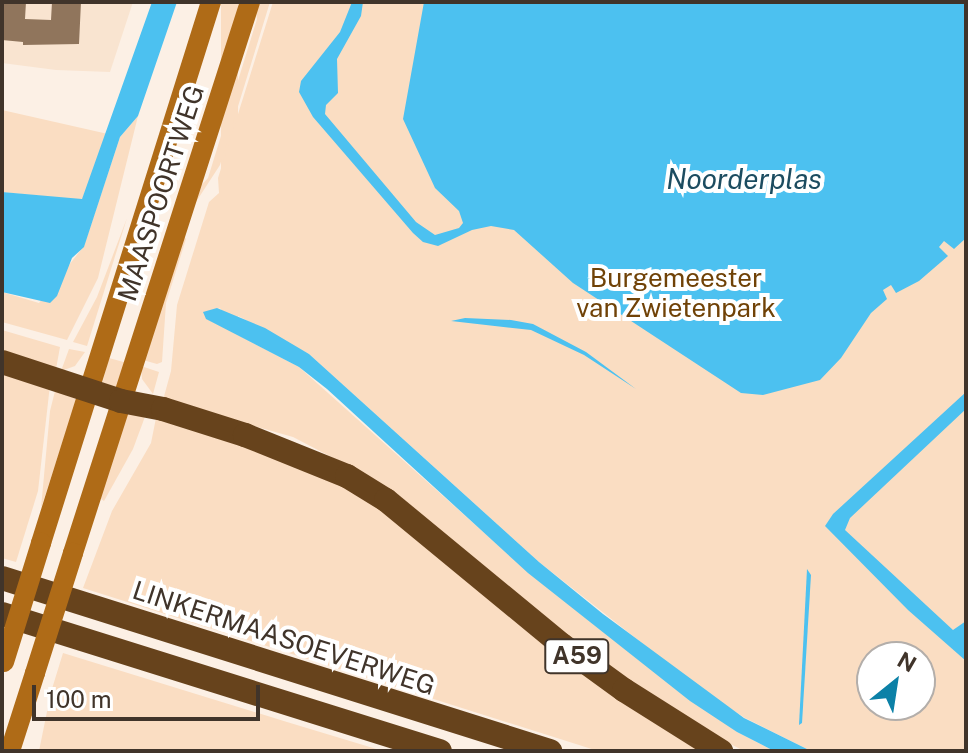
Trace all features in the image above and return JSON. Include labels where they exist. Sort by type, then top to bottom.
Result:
[{"type":"highway","points":[[2,362],[121,401]]},
{"type":"highway","name":"A59","points":[[121,401],[163,409],[280,447],[363,485],[406,515],[562,645],[624,690],[721,751]]},
{"type":"highway","name":"LINKERMAASOEVERWEG","points":[[2,578],[550,751]]},
{"type":"highway","points":[[2,614],[440,751]]},
{"type":"main road","name":"MAASPOORTWEG","points":[[3,665],[211,2]]},
{"type":"main road","name":"MAASPOORTWEG","points":[[10,751],[250,2]]},
{"type":"shaded area","points":[[2,2],[133,2],[110,72],[56,70],[2,63]]},
{"type":"green space","points":[[221,2],[238,2],[238,368],[221,368]]},
{"type":"green space","points":[[255,2],[270,2],[220,165],[194,205],[194,193],[208,178],[257,19]]},
{"type":"green space","name":"Burgemeester van Zwietenpark","points":[[273,2],[966,2],[966,751],[811,751],[745,718],[699,688],[539,562],[309,354],[227,310],[217,308],[207,319],[299,367],[528,572],[737,732],[774,751],[744,751],[715,736],[591,656],[364,474],[293,437],[163,400],[171,371],[177,305],[209,202],[219,193],[218,178]]},
{"type":"green space","points":[[2,110],[108,134],[82,200],[2,192]]},
{"type":"green space","points":[[138,116],[98,278],[67,340],[2,322],[2,292],[39,303],[84,246],[120,137]]},
{"type":"green space","points":[[127,218],[87,346],[73,342],[97,297]]},
{"type":"green space","points":[[182,234],[186,239],[166,303],[162,362],[157,364],[143,360]]},
{"type":"green space","points":[[2,330],[60,347],[56,369],[2,351]]},
{"type":"green space","points":[[69,349],[85,352],[75,366],[61,371]]},
{"type":"green space","points":[[109,358],[124,362],[116,392],[101,388]]},
{"type":"green space","points":[[141,366],[159,372],[153,394],[142,379]]},
{"type":"green space","points":[[2,371],[50,385],[38,491],[16,562],[2,558]]},
{"type":"green space","points":[[56,387],[77,398],[41,508],[50,411]]},
{"type":"green space","points":[[126,412],[146,414],[133,449],[104,501],[98,497]]},
{"type":"green space","points":[[156,418],[228,439],[348,486],[709,751],[598,751],[83,588],[112,511],[151,443]]},
{"type":"green space","points":[[63,653],[383,751],[39,751]]},
{"type":"water","points":[[152,2],[177,2],[138,116],[120,137],[84,247],[72,258],[57,296],[50,303],[2,292],[2,192],[82,199]]},
{"type":"water","name":"Noorderplas","points":[[352,2],[363,2],[361,16],[337,59],[338,93],[326,105],[325,114],[416,222],[435,235],[459,228],[463,223],[459,211],[435,188],[403,119],[424,2],[966,2],[966,238],[954,249],[944,241],[939,247],[948,256],[919,281],[896,293],[891,285],[883,290],[887,299],[871,313],[841,358],[820,380],[763,395],[741,393],[573,283],[514,230],[491,226],[472,230],[438,246],[423,242],[413,233],[313,117],[299,92],[301,81],[340,32]]},
{"type":"water","points":[[217,308],[265,328],[309,354],[539,562],[603,614],[744,718],[811,751],[774,751],[737,732],[690,701],[528,573],[327,389],[299,367],[206,319],[203,312]]},
{"type":"water","points":[[465,318],[533,324],[586,352],[636,389],[584,355],[531,330],[451,321]]},
{"type":"water","points":[[966,392],[966,409],[850,518],[845,530],[953,630],[966,621],[966,661],[908,610],[825,526],[833,514]]},
{"type":"water","points":[[807,569],[811,575],[802,723],[799,725]]},
{"type":"building","points":[[2,2],[26,2],[25,19],[51,20],[52,2],[81,2],[79,44],[23,45],[23,42],[2,40]]}]
